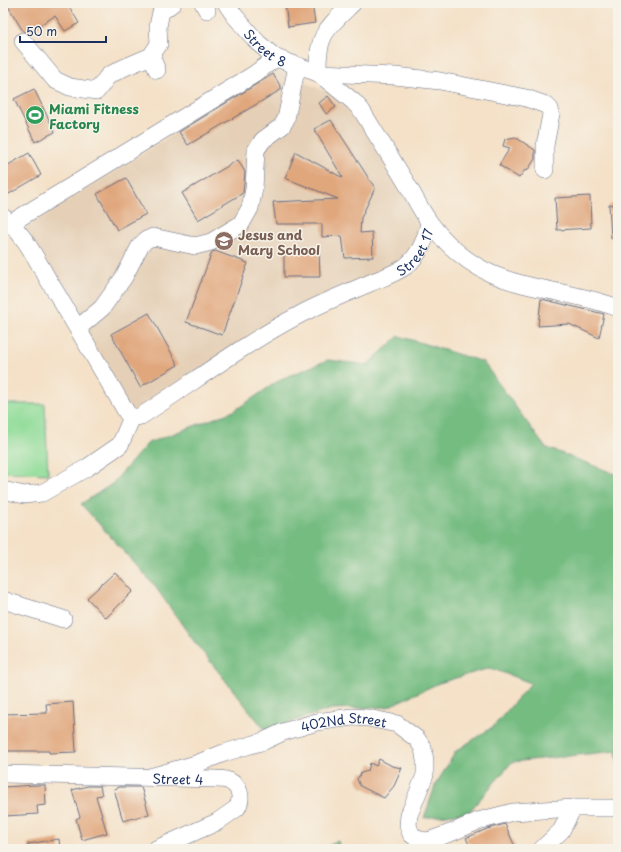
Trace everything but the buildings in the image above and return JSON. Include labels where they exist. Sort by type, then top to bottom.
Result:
[{"type":"street","points":[[23,41],[55,80],[70,87],[97,91],[108,76],[123,68],[154,63],[159,44],[158,26],[161,12],[173,3]]},
{"type":"street","name":"Street 8","points":[[226,3],[234,15],[258,43],[276,58],[318,74]]},
{"type":"street","points":[[354,3],[329,27],[323,36],[318,56],[318,74],[395,76],[440,81],[526,98],[546,105],[550,109],[551,114],[545,146],[545,170]]},
{"type":"street","points":[[3,490],[24,494],[42,493],[82,471],[120,445],[132,417],[127,413],[78,328],[24,241],[7,220],[253,75],[276,58]]},
{"type":"street","points":[[78,328],[102,308],[124,277],[140,246],[146,240],[153,237],[195,246],[211,242],[241,224],[250,208],[252,201],[256,150],[263,140],[282,126],[286,119],[297,66]]},
{"type":"street","name":"Street 17","points":[[132,417],[141,416],[269,332],[316,306],[398,271],[406,266],[420,250],[429,222],[403,177],[362,111],[354,102],[318,74]]},
{"type":"street","points":[[429,222],[456,251],[474,264],[493,274],[524,284],[580,296],[618,308]]},
{"type":"street","points":[[3,600],[63,619]]},
{"type":"street","name":"402Nd Street","points":[[150,777],[196,764],[224,753],[264,741],[296,728],[317,722],[352,716],[397,724],[417,739],[423,748],[426,775],[409,815],[408,825],[411,834],[419,840],[428,841],[478,821],[513,812],[573,808],[618,808]]},
{"type":"street","name":"Street 4","points":[[3,774],[226,780],[230,781],[237,787],[240,795],[237,808],[217,822],[156,849]]},
{"type":"street","points":[[542,849],[561,831],[573,808]]},
{"type":"shaded area","name":"Jesus and Mary School","points":[[276,70],[332,94],[356,116],[409,203],[419,230],[411,251],[394,263],[132,415],[26,227]]},
{"type":"green space","points":[[399,336],[483,362],[545,447],[618,475],[618,767],[616,751],[512,762],[469,812],[424,818],[435,786],[456,751],[494,726],[531,683],[490,668],[439,683],[387,707],[332,709],[265,730],[193,640],[154,585],[81,504],[112,484],[148,443],[234,411],[281,379],[328,360],[367,365]]},
{"type":"green space","points":[[3,404],[45,404],[48,474],[3,472]]},
{"type":"green space","points":[[338,841],[340,849],[321,849]]},
{"type":"place","name":"Miami Fitness Factory","points":[[35,115]]},
{"type":"place","name":"Jesus and Mary School","points":[[224,241]]}]
